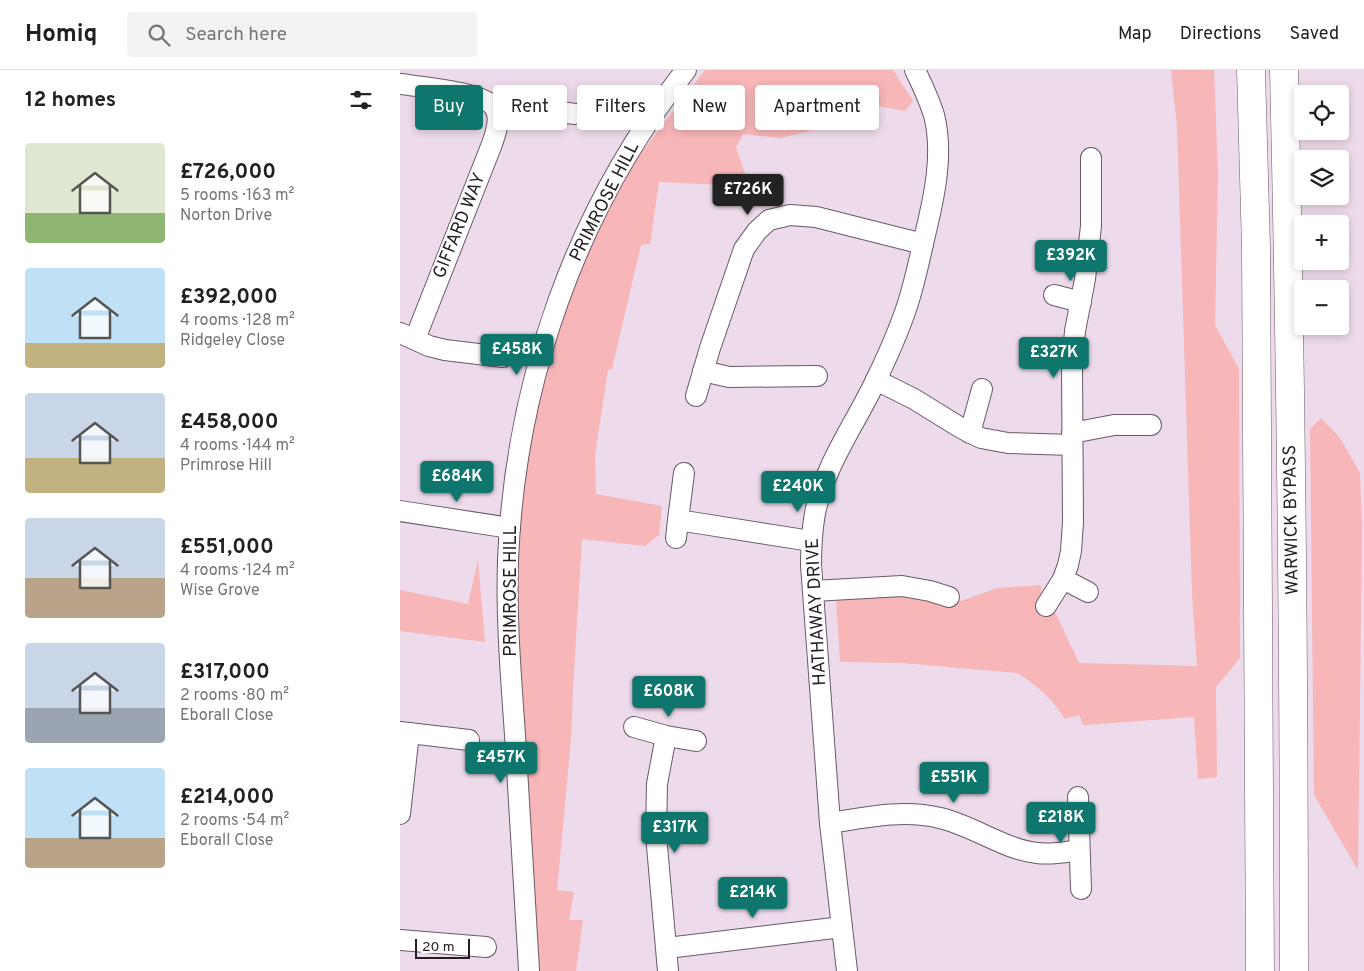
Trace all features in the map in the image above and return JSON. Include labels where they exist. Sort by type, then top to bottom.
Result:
[{"type":"highway","name":"WARWICK BYPASS","points":[[1251,70],[1256,278],[1260,971]]},
{"type":"highway","name":"WARWICK BYPASS","points":[[1284,70],[1294,719],[1294,971]]},
{"type":"street","name":"PRIMROSE HILL","points":[[529,971],[510,657],[508,589],[510,528],[520,446],[533,382],[551,322],[575,258],[595,214],[638,136],[686,70]]},
{"type":"street","name":"HATHAWAY DRIVE","points":[[847,971],[830,823],[811,565],[811,541],[815,512],[823,485],[876,380],[896,335],[906,310],[924,244],[935,192],[937,146],[934,116],[915,70]]},
{"type":"street","points":[[400,84],[478,97],[493,108]]},
{"type":"street","points":[[567,113],[576,114]]},
{"type":"street","name":"GIFFARD WAY","points":[[407,336],[492,144],[496,130]]},
{"type":"street","points":[[1046,606],[1063,579],[1068,565],[1073,522],[1072,367],[1075,331],[1085,279],[1091,226],[1091,158]]},
{"type":"street","points":[[696,396],[744,249],[757,231],[769,220],[790,215],[816,217],[924,244]]},
{"type":"street","points":[[1054,295],[1081,302]]},
{"type":"street","points":[[407,336],[445,350],[503,357]]},
{"type":"street","points":[[703,371],[729,378],[817,376]]},
{"type":"street","points":[[876,380],[930,408],[970,434],[999,443],[1072,439],[1114,425],[1151,425]]},
{"type":"street","points":[[970,434],[982,389]]},
{"type":"street","points":[[684,473],[677,529],[811,541]]},
{"type":"street","points":[[400,511],[510,528]]},
{"type":"street","points":[[1063,579],[1088,592]]},
{"type":"street","points":[[813,591],[902,586],[922,589],[949,597]]},
{"type":"street","points":[[634,727],[666,736],[696,741]]},
{"type":"street","points":[[400,814],[405,733],[468,740]]},
{"type":"street","points":[[666,736],[657,784],[656,835],[668,971]]},
{"type":"street","points":[[1078,797],[1081,889]]},
{"type":"street","points":[[830,823],[882,815],[917,814],[942,818],[1027,851],[1051,854],[1079,850]]},
{"type":"street","points":[[667,948],[842,927]]},
{"type":"street","points":[[400,940],[486,947]]},
{"type":"shaded area","points":[[705,70],[893,70],[913,101],[905,111],[879,106],[879,85],[755,85],[755,130],[814,130],[781,138],[743,134],[736,147],[749,186],[659,182],[650,244],[641,245],[612,369],[608,370],[595,455],[596,494],[662,506],[659,535],[645,546],[582,539],[571,740],[557,890],[574,892],[569,920],[583,920],[576,971],[535,971],[516,639],[516,538],[536,401],[570,291],[624,175],[659,130],[664,130],[664,123],[674,110],[674,130],[745,130],[745,85],[693,85]]},
{"type":"shaded area","points":[[1171,70],[1214,70],[1218,173],[1215,325],[1239,369],[1240,658],[1216,687],[1217,777],[1198,779],[1194,717],[1083,725],[1079,715],[1065,719],[1044,693],[1017,673],[902,663],[840,662],[835,583],[955,603],[997,588],[1041,585],[1041,599],[1055,612],[1079,663],[1197,666],[1192,594],[1177,127]]},
{"type":"shaded area","points":[[1321,418],[1340,438],[1360,473],[1362,529],[1358,870],[1314,795],[1310,429]]},
{"type":"shaded area","points":[[478,560],[485,642],[400,631],[400,590],[468,604]]}]
